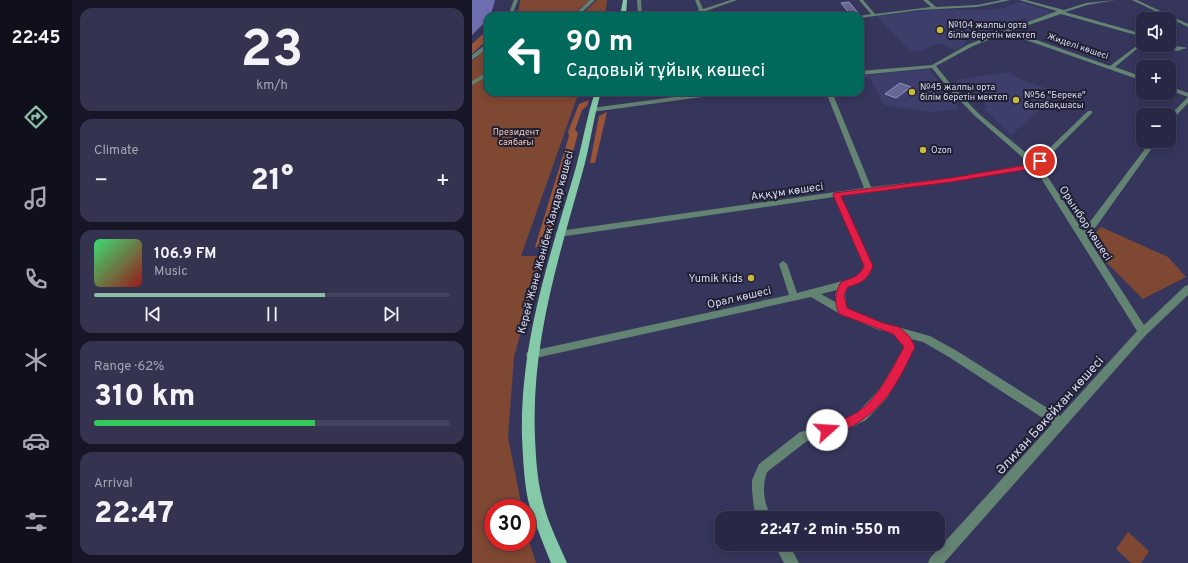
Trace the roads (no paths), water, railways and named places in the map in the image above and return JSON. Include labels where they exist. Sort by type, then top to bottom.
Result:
[{"type":"main road","points":[[624,12],[625,0]]},
{"type":"main road","name":"Керей Және Жәнібек Хандар көшесі","points":[[559,563],[537,505],[530,460],[527,426],[530,355],[538,315],[580,168],[592,110],[597,96]]},
{"type":"street","points":[[512,12],[516,0]]},
{"type":"street","points":[[580,12],[593,0]]},
{"type":"street","points":[[639,0],[640,12]]},
{"type":"street","points":[[697,0],[702,11],[735,0]]},
{"type":"street","points":[[861,0],[873,14]]},
{"type":"street","points":[[926,0],[935,8]]},
{"type":"street","points":[[864,16],[935,8],[977,6],[1009,0]]},
{"type":"street","points":[[1021,0],[1136,34]]},
{"type":"street","name":"Жиделі көшесі","points":[[933,66],[971,45],[1006,31],[1086,4],[1114,0]]},
{"type":"street","points":[[1134,0],[1188,26]]},
{"type":"street","name":"Жиделі көшесі","points":[[1006,31],[1136,77]]},
{"type":"street","points":[[1176,46],[1186,49]]},
{"type":"street","points":[[472,58],[484,48]]},
{"type":"street","points":[[1111,68],[1136,48]]},
{"type":"street","points":[[1176,49],[1186,49]]},
{"type":"street","points":[[864,73],[933,66]]},
{"type":"street","name":"Орынбор көшесі","points":[[933,66],[977,115],[1036,166],[1143,332]]},
{"type":"street","points":[[472,83],[484,76]]},
{"type":"street","points":[[1176,91],[1188,95]]},
{"type":"street","points":[[592,110],[695,96]]},
{"type":"street","points":[[831,96],[868,190]]},
{"type":"street","points":[[1176,112],[1188,99]]},
{"type":"street","points":[[1036,166],[1090,112]]},
{"type":"street","points":[[1082,237],[1095,222],[1149,148]]},
{"type":"street","name":"Аққұм көшесі","points":[[560,234],[868,190],[951,180],[1036,166]]},
{"type":"street","name":"Орал көшесі","points":[[530,355],[812,293],[856,281],[866,275],[868,266],[837,195]]},
{"type":"street","points":[[783,264],[794,297]]},
{"type":"street","points":[[842,311],[840,295],[844,284]]},
{"type":"street","name":"Әлихан Бөкейхан көшесі","points":[[935,563],[1143,332],[1188,289]]},
{"type":"street","points":[[812,293],[842,311],[882,327],[926,339],[953,354],[1060,423]]},
{"type":"street","points":[[762,511],[760,508],[758,480],[763,468],[804,436],[839,427],[862,416],[884,394],[910,347],[906,340],[896,330]]},
{"type":"street","points":[[785,551],[792,563]]},
{"type":"water","points":[[472,0],[495,0],[492,12],[484,12],[484,23],[472,35]]},
{"type":"place","name":"№104 жалпы орта білім беретін мектеп","points":[[940,30]]},
{"type":"place","name":"№45 жалпы орта білім беретін мектеп","points":[[912,92]]},
{"type":"place","name":"№56 \"Береке\" балабақшасы","points":[[1016,100]]},
{"type":"place","name":"Ozon","points":[[923,150]]},
{"type":"place","name":"Yumik Kids","points":[[751,278]]},
{"type":"park label","name":"Президент саябағы","points":[[516,138]]}]
